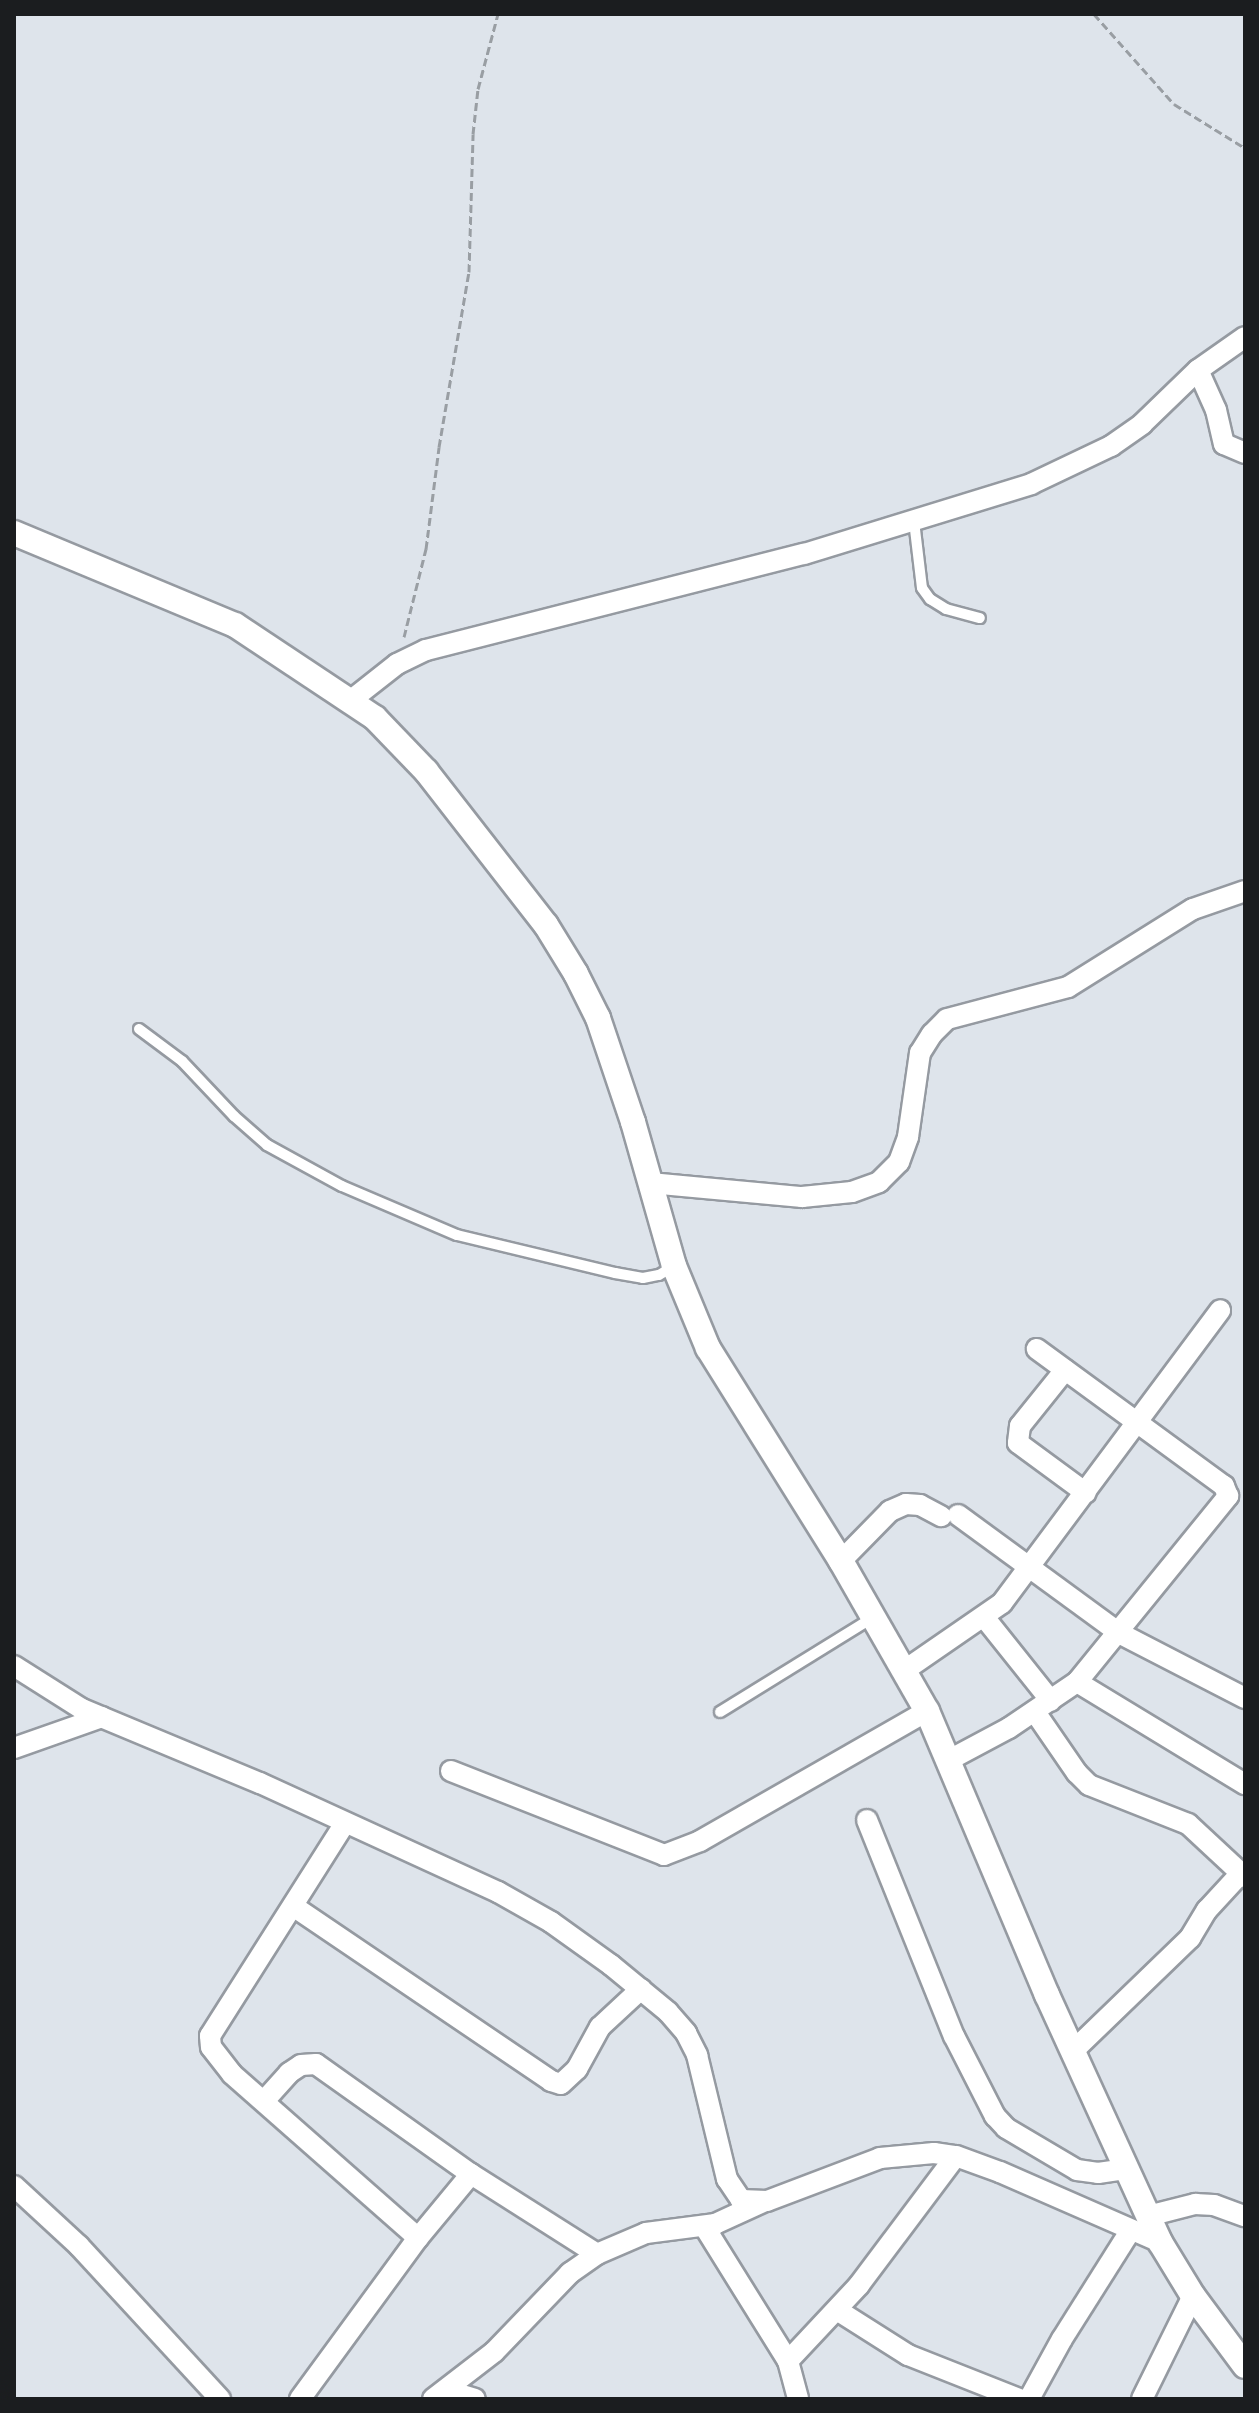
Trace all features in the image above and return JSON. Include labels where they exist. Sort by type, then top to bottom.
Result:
[{"type":"street","points":[[350,701],[397,664],[426,650],[804,554],[1031,484],[1111,446],[1142,424],[1198,370],[1245,337]]},
{"type":"street","points":[[1198,370],[1216,410],[1224,444],[1245,453]]},
{"type":"street","points":[[14,533],[235,625],[375,718],[426,771],[546,925],[576,974],[614,1062],[674,1266],[708,1348],[841,1561],[927,1711],[1127,2169],[1140,2223]]},
{"type":"street","points":[[650,1183],[802,1197],[852,1192],[879,1182],[899,1162],[908,1137],[920,1053],[932,1034],[947,1019],[1068,987],[1193,909],[1245,891]]},
{"type":"street","points":[[905,1670],[1002,1603],[1220,1310]]},
{"type":"street","points":[[949,1760],[1043,1706],[1077,1682],[1228,1496],[1224,1486],[1037,1349]]},
{"type":"street","points":[[1065,1370],[1020,1426],[1018,1443],[1086,1493]]},
{"type":"street","points":[[841,1561],[890,1511],[906,1504],[920,1505],[950,1515],[1031,1568],[1119,1633],[1245,1698]]},
{"type":"street","points":[[984,1617],[1043,1706],[1077,1773],[1089,1785],[1188,1824],[1243,1875],[1207,1910],[1190,1938],[1073,2051]]},
{"type":"street","points":[[14,1666],[82,1709],[498,1892],[551,1922],[641,1989],[677,2022],[697,2055],[721,2160],[734,2192],[741,2200],[767,2201]]},
{"type":"street","points":[[1077,1682],[1245,1784]]},
{"type":"street","points":[[451,1771],[664,1855],[700,1841],[927,1711]]},
{"type":"street","points":[[14,1748],[102,1717]]},
{"type":"street","points":[[867,1820],[964,2058],[995,2116],[1016,2134],[1077,2170],[1098,2173],[1127,2169]]},
{"type":"street","points":[[345,1823],[210,2036],[211,2047],[219,2060],[418,2238]]},
{"type":"street","points":[[293,1906],[551,2081],[561,2084],[577,2069],[600,2027],[641,1989]]},
{"type":"street","points":[[264,2101],[289,2073],[301,2065],[316,2064],[471,2174],[597,2254]]},
{"type":"street","points":[[440,2394],[494,2352],[570,2273],[597,2254],[646,2233],[704,2226],[880,2158],[909,2153],[956,2156],[1140,2223],[1160,2242],[1193,2296],[1245,2366]]},
{"type":"street","points":[[788,2361],[837,2310],[956,2156]]},
{"type":"street","points":[[300,2399],[418,2238],[471,2174]]},
{"type":"street","points":[[14,2186],[79,2246],[220,2399]]},
{"type":"street","points":[[1029,2399],[1062,2339],[1140,2223],[1195,2204],[1243,2212]]},
{"type":"street","points":[[704,2226],[788,2361],[798,2399]]},
{"type":"street","points":[[1142,2399],[1193,2296]]},
{"type":"street","points":[[837,2310],[908,2355],[1019,2399]]},
{"type":"street","points":[[440,2394],[475,2399]]},
{"type":"lane","points":[[914,521],[922,588],[930,599],[946,609],[980,618]]},
{"type":"lane","points":[[139,1029],[182,1061],[234,1116],[267,1145],[367,1198],[457,1235],[615,1273],[643,1278],[659,1275],[674,1266]]},
{"type":"lane","points":[[720,1712],[874,1617]]},
{"type":"path","points":[[397,664],[426,549],[439,447],[469,272],[473,134],[478,89],[498,14]]},
{"type":"path","points":[[1094,14],[1174,104],[1245,148]]}]
